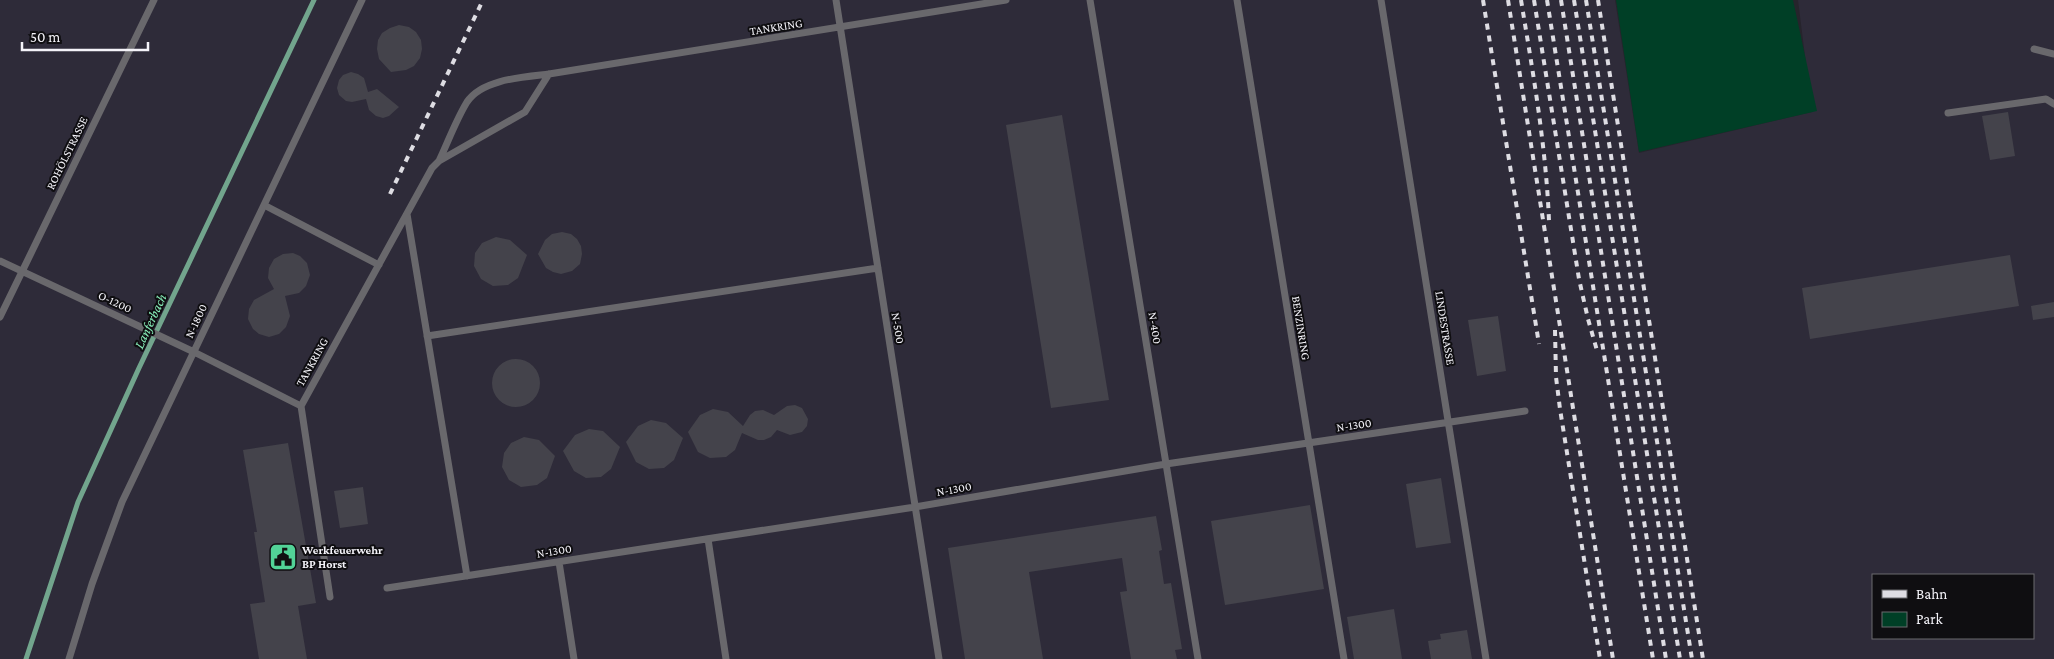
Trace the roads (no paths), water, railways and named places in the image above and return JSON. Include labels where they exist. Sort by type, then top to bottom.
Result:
[{"type":"lane","name":"ROHÖLSTRASSE","points":[[0,316],[154,0]]},
{"type":"lane","name":"N-1800","points":[[69,659],[92,584],[122,502],[362,0]]},
{"type":"lane","name":"N-500","points":[[836,0],[939,659]]},
{"type":"lane","name":"TANKRING","points":[[439,161],[468,100],[489,85],[517,77],[549,74],[1006,0]]},
{"type":"lane","name":"N-400","points":[[1090,0],[1198,659]]},
{"type":"lane","name":"BENZINRING","points":[[1237,0],[1344,659]]},
{"type":"lane","name":"LINDESTRASSE","points":[[1381,0],[1486,659]]},
{"type":"lane","points":[[2034,49],[2054,54]]},
{"type":"lane","name":"TANKRING","points":[[330,597],[301,406],[432,168],[439,161],[525,112],[549,74]]},
{"type":"lane","points":[[1948,113],[2046,99],[2054,104]]},
{"type":"lane","points":[[264,205],[379,265]]},
{"type":"lane","points":[[407,214],[467,576]]},
{"type":"lane","name":"O-1200","points":[[0,261],[194,352],[301,406]]},
{"type":"lane","points":[[427,336],[878,268]]},
{"type":"lane","name":"N-1300","points":[[387,588],[915,507],[1166,464],[1525,411]]},
{"type":"lane","points":[[708,539],[726,659]]},
{"type":"lane","points":[[559,562],[574,659]]},
{"type":"waterway","name":"Lanferbach","points":[[26,659],[78,502],[139,368],[314,0]]},
{"type":"railway","points":[[390,194],[483,0]]},
{"type":"railway","points":[[1483,0],[1539,344]]},
{"type":"railway","points":[[1508,0],[1613,659]]},
{"type":"railway","points":[[1521,0],[1542,137],[1549,221]]},
{"type":"railway","points":[[1534,0],[1579,279],[1598,354]]},
{"type":"railway","points":[[1547,0],[1653,659]]},
{"type":"railway","points":[[1561,0],[1666,659]]},
{"type":"railway","points":[[1574,0],[1680,659]]},
{"type":"railway","points":[[1586,0],[1692,659]]},
{"type":"railway","points":[[1598,0],[1703,659]]},
{"type":"railway","points":[[1555,330],[1556,377],[1560,409],[1600,659]]},
{"type":"place","name":"Werkfeuerwehr BP Horst","points":[[283,557]]}]
